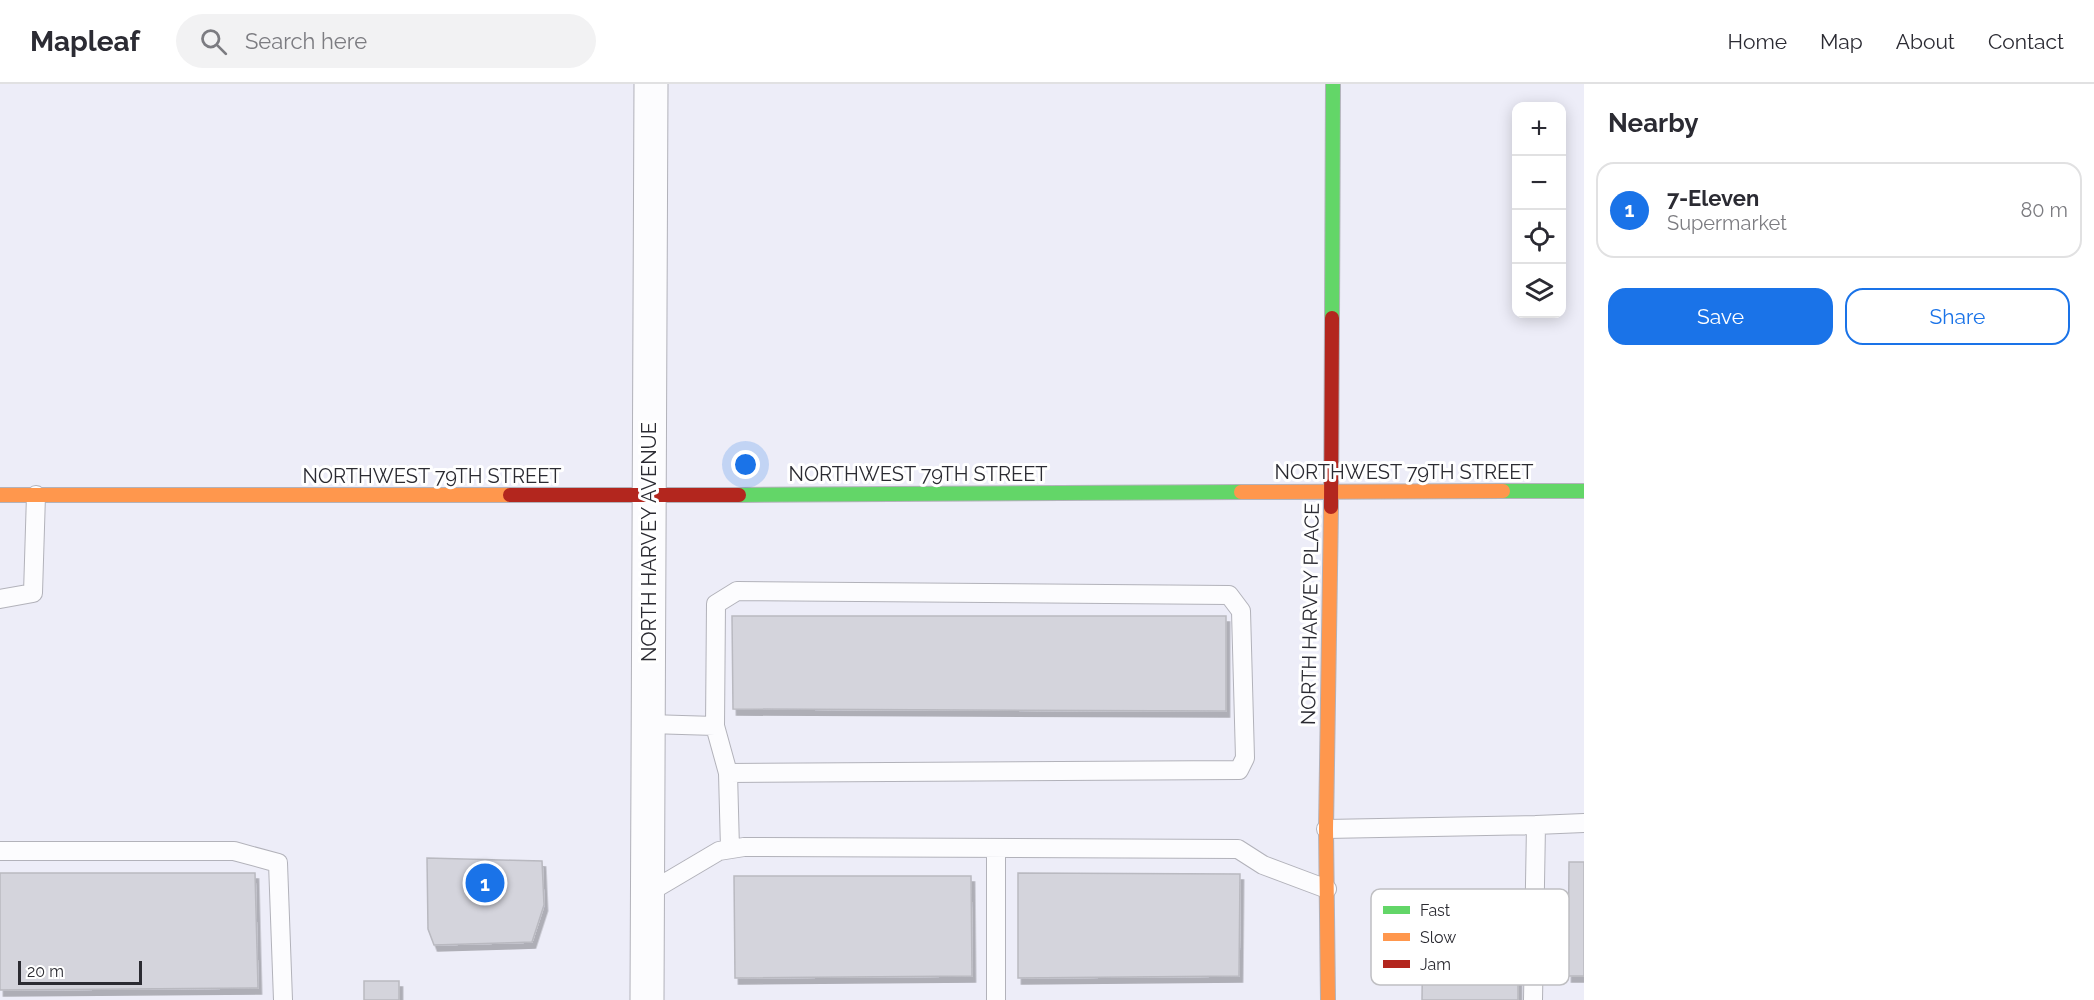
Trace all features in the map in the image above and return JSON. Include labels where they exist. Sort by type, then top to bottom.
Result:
[{"type":"street","name":"NORTH HARVEY AVENUE","points":[[647,1000],[651,84]]},
{"type":"street","name":"NORTH HARVEY PLACE","points":[[1328,1000],[1326,829],[1331,491],[1333,84]]},
{"type":"street","name":"NORTHWEST 79TH STREET","points":[[0,495],[1584,491]]},
{"type":"lane","points":[[0,599],[33,592],[36,495]]},
{"type":"lane","points":[[728,773],[1239,770],[1245,758],[1241,611],[1229,595],[737,591],[716,604],[715,726],[728,773],[730,849]]},
{"type":"lane","points":[[649,724],[715,726]]},
{"type":"lane","points":[[1326,829],[1584,823]]},
{"type":"lane","points":[[1535,889],[1536,825]]},
{"type":"lane","points":[[648,893],[718,852],[744,847],[1238,849],[1263,865],[1327,889]]},
{"type":"lane","points":[[996,848],[996,1000]]},
{"type":"lane","points":[[0,851],[234,852],[278,863],[283,1000]]},
{"type":"lane","points":[[1533,985],[1533,1000]]},
{"type":"building","points":[[732,616],[1226,616],[1226,711],[733,709]]},
{"type":"building","points":[[427,858],[542,861],[544,905],[532,942],[434,945],[428,929]]},
{"type":"building","points":[[1569,862],[1584,862],[1584,976],[1569,976]]},
{"type":"building","points":[[0,873],[255,873],[258,988],[0,990]]},
{"type":"building","points":[[1018,873],[1240,874],[1239,976],[1018,978]]},
{"type":"building","points":[[734,876],[971,876],[972,976],[735,978]]},
{"type":"building","points":[[364,981],[399,981],[399,1000],[364,1000]]},
{"type":"building","points":[[1422,985],[1518,985],[1518,1000],[1422,1000]]},
{"type":"traffic: fast","points":[[1332,318],[1333,84]]},
{"type":"traffic: fast","points":[[1503,491],[1584,491]]},
{"type":"traffic: fast","points":[[739,495],[1241,492]]},
{"type":"traffic: slow","points":[[1241,492],[1503,491]]},
{"type":"traffic: slow","points":[[0,495],[510,495]]},
{"type":"traffic: slow","points":[[1328,1000],[1326,829],[1331,507]]},
{"type":"traffic: jam","points":[[1331,507],[1332,318]]},
{"type":"traffic: jam","points":[[510,495],[739,495]]},
{"type":"place","name":"7-Eleven","points":[[485,883]]}]
